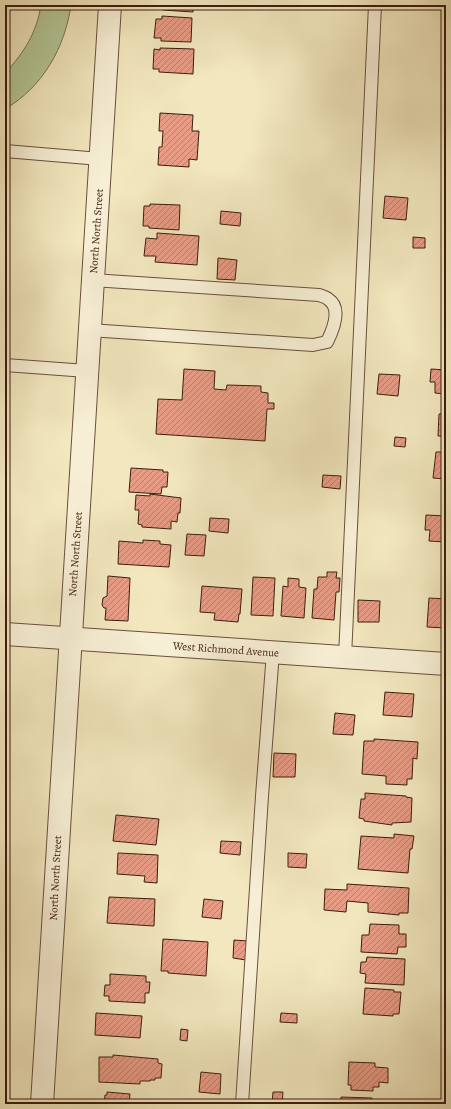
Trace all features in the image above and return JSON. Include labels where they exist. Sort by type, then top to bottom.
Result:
[{"type":"street","name":"North North Street","points":[[42,1104],[110,5]]},
{"type":"street","name":"West Richmond Avenue","points":[[5,634],[446,664]]},
{"type":"lane","points":[[345,657],[375,5]]},
{"type":"lane","points":[[5,151],[100,159]]},
{"type":"lane","points":[[89,330],[313,345],[327,342],[334,326],[336,310],[329,299],[319,295],[92,280]]},
{"type":"lane","points":[[5,366],[87,371]]},
{"type":"lane","points":[[242,1104],[273,652]]},
{"type":"green space","points":[[41,5],[71,5],[64,36],[58,51],[41,78],[18,100],[5,109],[5,73],[29,42]]},
{"type":"building","points":[[157,5],[193,5],[193,12],[163,10],[163,8],[157,8]]},
{"type":"building","points":[[162,16],[192,18],[191,42],[161,41],[161,38],[154,38],[156,19],[162,19]]},
{"type":"building","points":[[160,48],[194,49],[193,74],[159,72],[159,69],[153,69],[154,49],[160,50]]},
{"type":"building","points":[[160,113],[193,115],[192,131],[199,131],[197,160],[189,159],[189,167],[158,165],[159,147],[162,147],[163,131],[159,131]]},
{"type":"building","points":[[385,196],[408,198],[406,220],[383,218]]},
{"type":"building","points":[[150,204],[180,205],[179,230],[149,228],[149,226],[143,226],[144,206],[150,206]]},
{"type":"building","points":[[221,211],[241,213],[240,226],[220,224]]},
{"type":"building","points":[[157,233],[199,236],[197,265],[155,262],[156,256],[144,256],[146,238],[157,239]]},
{"type":"building","points":[[413,237],[425,238],[425,248],[413,248]]},
{"type":"building","points":[[218,258],[237,260],[235,280],[217,279]]},
{"type":"building","points":[[184,369],[215,371],[214,389],[226,390],[227,385],[261,386],[261,392],[268,393],[268,403],[274,403],[274,409],[267,409],[265,441],[156,434],[158,399],[182,400]]},
{"type":"building","points":[[431,369],[446,370],[446,394],[435,393],[435,382],[430,382]]},
{"type":"building","points":[[379,374],[400,375],[398,396],[377,394]]},
{"type":"building","points":[[439,414],[446,414],[446,436],[438,436]]},
{"type":"building","points":[[395,437],[406,438],[405,447],[394,446]]},
{"type":"building","points":[[436,452],[446,452],[446,479],[433,478]]},
{"type":"building","points":[[131,468],[163,470],[163,472],[168,472],[167,487],[162,487],[161,494],[129,492]]},
{"type":"building","points":[[323,475],[341,476],[340,489],[322,487]]},
{"type":"building","points":[[150,494],[181,498],[180,513],[178,513],[177,522],[171,521],[171,529],[142,527],[142,525],[138,524],[139,510],[135,510],[136,495],[150,496]]},
{"type":"building","points":[[426,515],[446,516],[446,542],[429,541],[430,530],[425,530]]},
{"type":"building","points":[[210,518],[229,519],[228,533],[209,531]]},
{"type":"building","points":[[187,534],[206,535],[204,556],[185,555]]},
{"type":"building","points":[[143,540],[160,541],[160,544],[171,545],[169,567],[118,564],[119,541],[143,543]]},
{"type":"building","points":[[327,572],[337,572],[336,578],[340,578],[339,592],[336,592],[334,620],[312,618],[314,589],[317,589],[318,577],[327,577]]},
{"type":"building","points":[[108,576],[130,578],[128,621],[105,620],[106,608],[102,605],[103,598],[107,596]]},
{"type":"building","points":[[253,577],[275,578],[273,616],[251,615]]},
{"type":"building","points":[[288,578],[299,579],[299,587],[306,588],[304,618],[281,616],[283,586],[288,587]]},
{"type":"building","points":[[202,586],[242,589],[238,622],[214,620],[215,613],[200,612]]},
{"type":"building","points":[[429,598],[446,599],[446,628],[427,627]]},
{"type":"building","points":[[358,600],[380,601],[379,622],[358,622]]},
{"type":"building","points":[[385,692],[414,694],[412,717],[383,715]]},
{"type":"building","points":[[335,713],[355,715],[353,735],[333,734]]},
{"type":"building","points":[[374,739],[418,742],[417,759],[413,758],[412,779],[407,779],[407,785],[386,784],[386,776],[362,774],[364,741],[374,741]]},
{"type":"building","points":[[274,753],[296,754],[295,777],[273,777]]},
{"type":"building","points":[[365,793],[406,796],[412,798],[411,822],[392,823],[392,825],[364,821],[364,819],[359,818],[361,799],[365,799]]},
{"type":"building","points":[[116,815],[159,819],[156,845],[113,841]]},
{"type":"building","points":[[394,834],[414,836],[412,849],[410,849],[408,873],[358,869],[361,836],[394,838]]},
{"type":"building","points":[[221,841],[241,842],[240,855],[220,853]]},
{"type":"building","points":[[118,853],[158,855],[157,883],[144,882],[145,876],[117,874]]},
{"type":"building","points":[[288,853],[307,854],[306,868],[288,867]]},
{"type":"building","points":[[347,884],[409,888],[408,913],[399,913],[399,915],[368,912],[368,903],[347,901],[346,912],[324,910],[325,889],[347,890]]},
{"type":"building","points":[[109,897],[155,899],[154,926],[107,923]]},
{"type":"building","points":[[204,899],[223,901],[221,919],[202,917]]},
{"type":"building","points":[[370,924],[399,925],[399,934],[406,934],[406,947],[398,947],[397,954],[361,952],[362,935],[369,935]]},
{"type":"building","points":[[163,939],[208,942],[206,976],[168,973],[168,971],[161,971]]},
{"type":"building","points":[[234,940],[248,941],[246,960],[233,958]]},
{"type":"building","points":[[367,957],[405,959],[404,985],[365,983],[366,974],[360,973],[361,962],[366,962]]},
{"type":"building","points":[[110,974],[146,976],[146,982],[150,982],[149,993],[145,993],[145,1003],[109,1001],[109,996],[104,996],[105,985],[110,985]]},
{"type":"building","points":[[365,988],[394,990],[394,992],[401,992],[399,1014],[393,1014],[393,1016],[363,1014]]},
{"type":"building","points":[[96,1013],[142,1016],[140,1038],[95,1035]]},
{"type":"building","points":[[281,1013],[297,1014],[297,1023],[280,1022]]},
{"type":"building","points":[[181,1029],[188,1030],[187,1041],[180,1040]]},
{"type":"building","points":[[113,1055],[158,1059],[158,1063],[162,1064],[161,1078],[155,1078],[155,1080],[150,1081],[140,1081],[140,1084],[99,1082],[99,1057],[113,1057]]},
{"type":"building","points":[[349,1062],[375,1063],[375,1067],[388,1068],[388,1083],[379,1082],[379,1087],[373,1087],[373,1091],[351,1090],[351,1085],[348,1085]]},
{"type":"building","points":[[201,1072],[221,1074],[220,1094],[199,1092]]},
{"type":"building","points":[[107,1092],[130,1094],[129,1104],[104,1104],[105,1095],[107,1095]]},
{"type":"building","points":[[273,1092],[283,1092],[282,1104],[272,1104]]},
{"type":"building","points":[[341,1097],[372,1098],[372,1102],[387,1104],[341,1104]]}]
